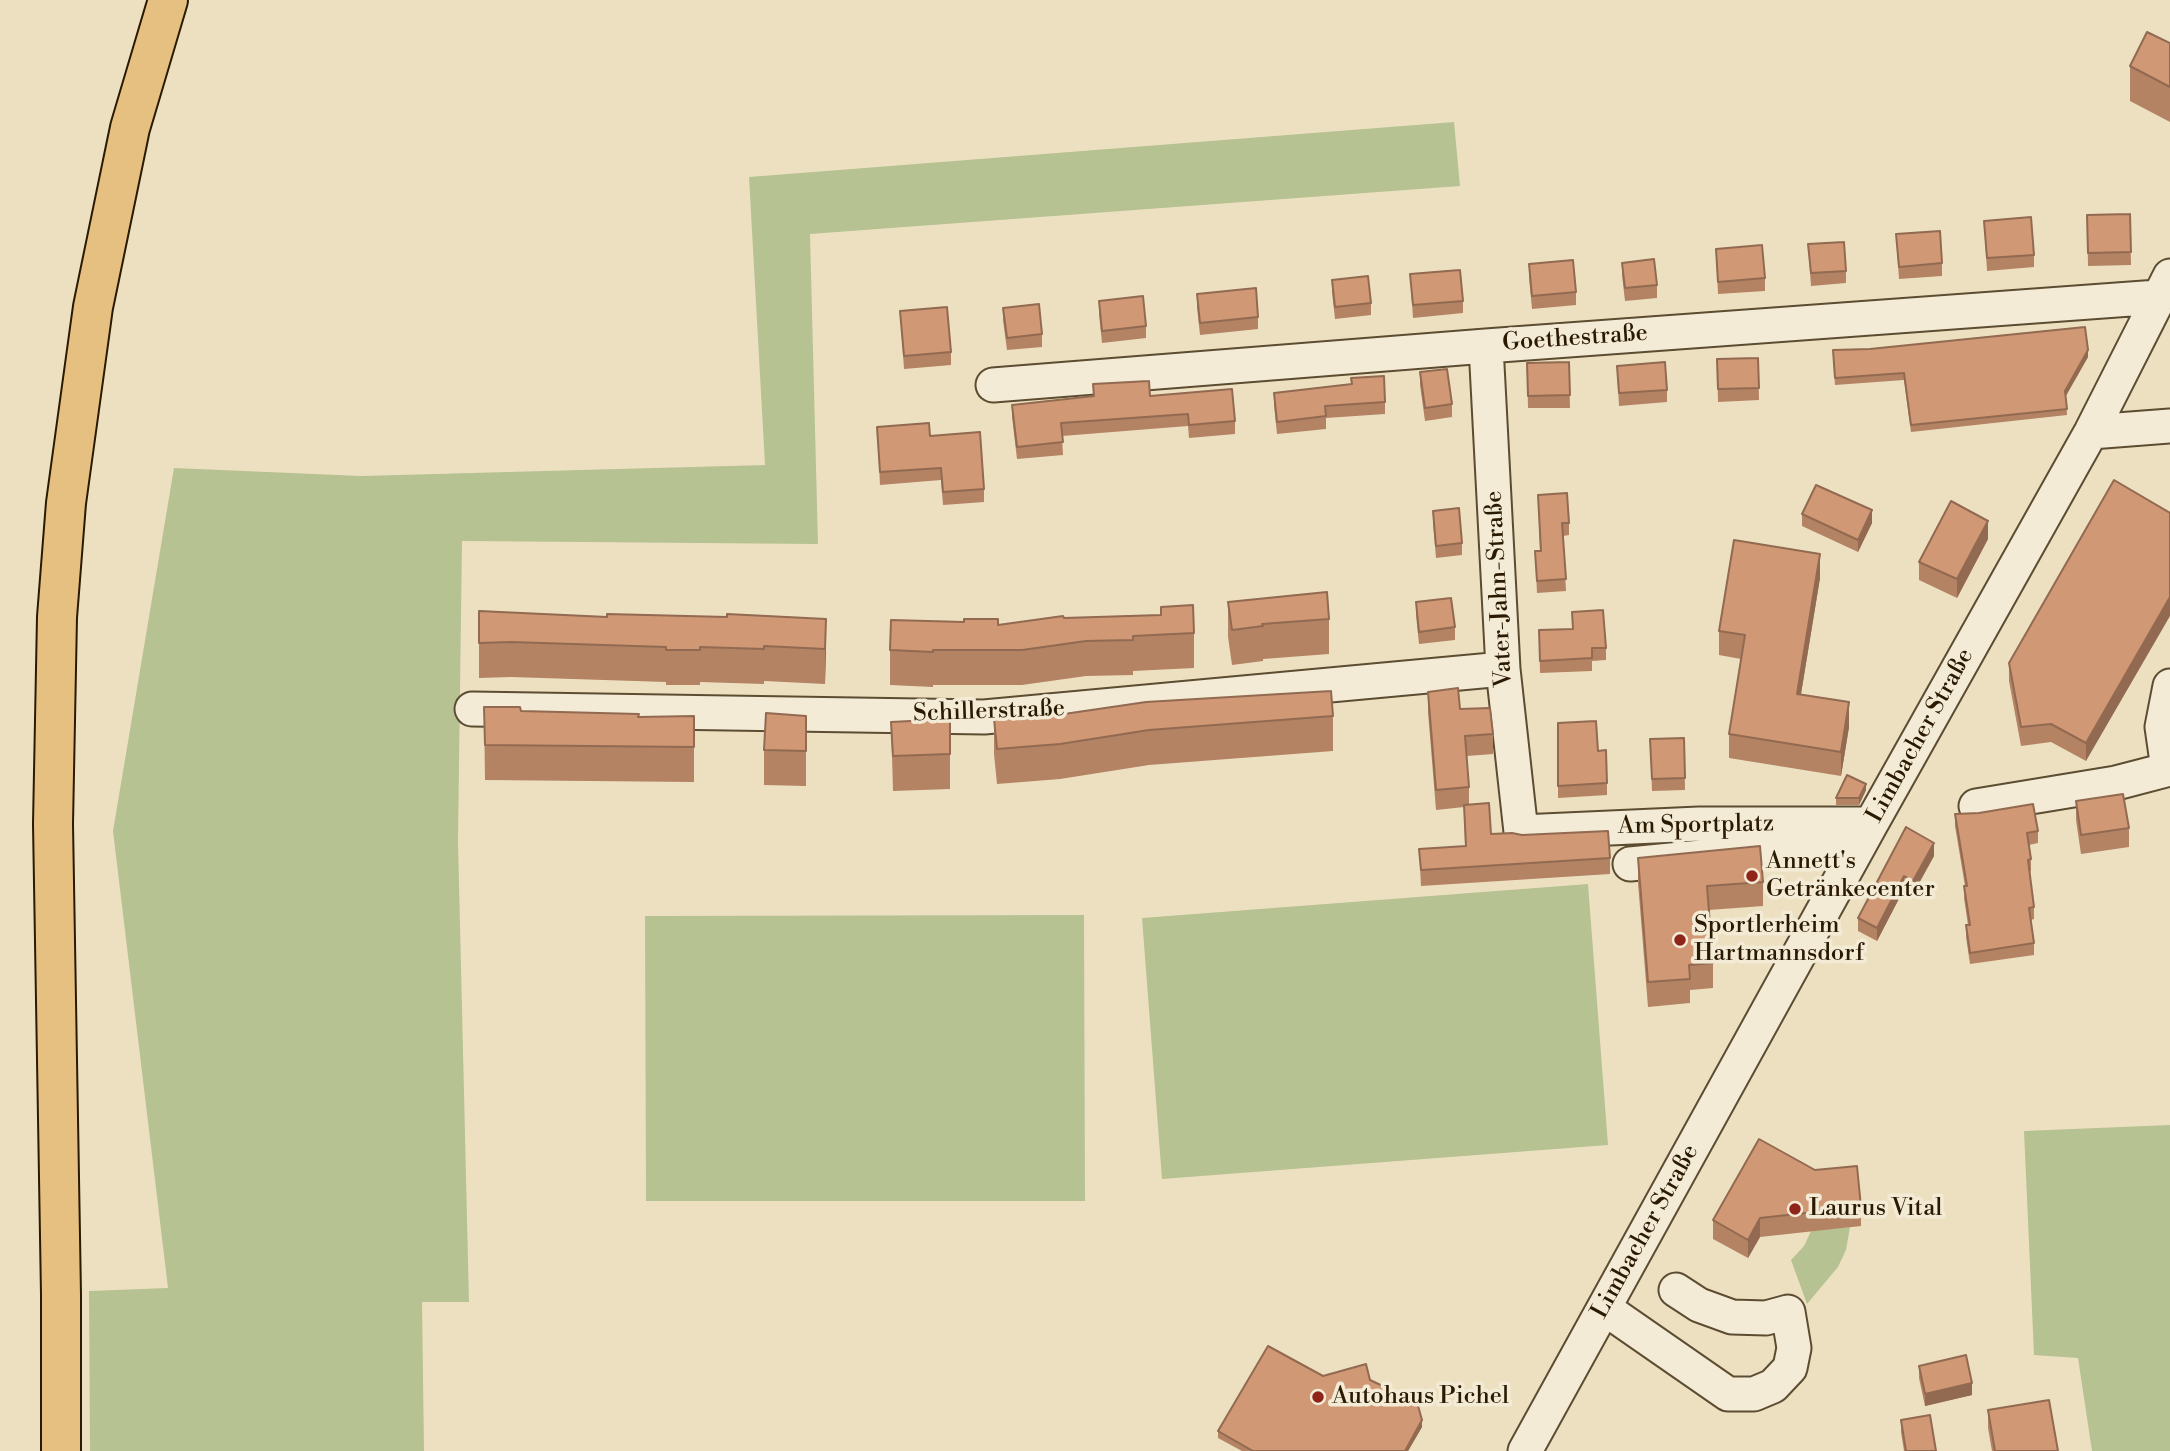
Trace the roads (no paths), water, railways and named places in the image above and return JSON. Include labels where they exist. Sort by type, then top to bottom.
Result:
[{"type":"main road","points":[[61,1451],[53,824],[57,617],[66,503],[93,307],[130,128],[168,0]]},
{"type":"street","name":"Goethestraße","points":[[993,385],[1486,346],[2164,287]]},
{"type":"street","name":"Limbacher Straße","points":[[1524,1451],[1866,832],[2091,432],[2164,287]]},
{"type":"street","name":"Vater-Jahn-Straße","points":[[1486,346],[1503,668],[1521,832]]},
{"type":"street","points":[[2091,432],[2170,426]]},
{"type":"street","name":"Schillerstraße","points":[[472,709],[984,717],[1503,668]]},
{"type":"street","points":[[1976,806],[2116,783],[2169,769],[2162,727],[2170,686]]},
{"type":"street","name":"Am Sportplatz","points":[[1521,832],[1699,824],[1866,832]]},
{"type":"street","points":[[1630,864],[1866,832]]},
{"type":"street","points":[[1604,1308],[1728,1394],[1754,1394],[1773,1386],[1790,1368],[1794,1348],[1788,1312],[1766,1318],[1732,1317],[1699,1305],[1676,1290]]},
{"type":"place","name":"Annett's Getränkecenter","points":[[1752,876]]},
{"type":"place","name":"Sportlerheim Hartmannsdorf","points":[[1680,940]]},
{"type":"place","name":"Laurus Vital","points":[[1795,1209]]},
{"type":"place","name":"Autohaus Pichel","points":[[1318,1397]]}]
